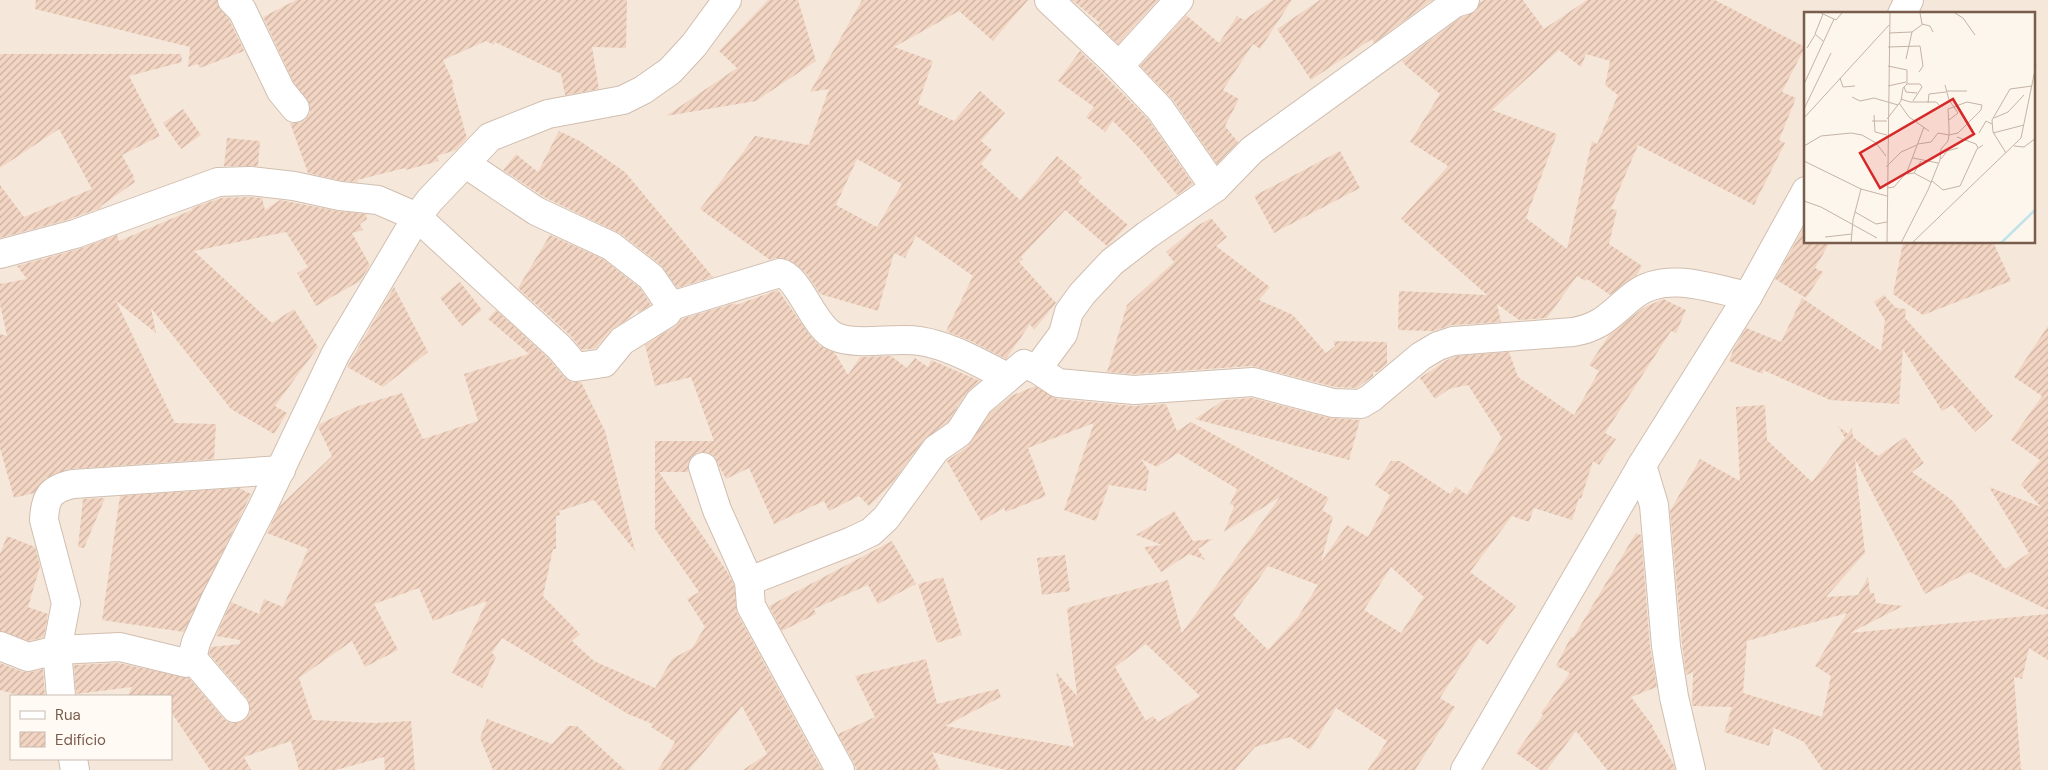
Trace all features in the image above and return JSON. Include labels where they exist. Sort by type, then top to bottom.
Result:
[{"type":"street","points":[[232,0],[242,10],[281,90],[295,108]]},
{"type":"street","points":[[0,646],[28,657],[57,650],[120,647],[186,663],[192,658],[196,642],[216,598],[336,353],[430,200],[490,137],[548,114],[623,100],[643,90],[670,71],[694,44],[727,0]]},
{"type":"street","points":[[1049,0],[1119,66],[1160,109],[1215,188]]},
{"type":"street","points":[[1119,66],[1179,0]]},
{"type":"street","points":[[1037,369],[1063,334],[1069,312],[1096,276],[1147,235],[1215,188],[1252,150],[1455,3],[1465,0]]},
{"type":"street","points":[[1903,12],[1909,0]]},
{"type":"street","points":[[466,164],[536,211],[611,246],[651,277],[671,306]]},
{"type":"street","points":[[0,254],[75,234],[218,182],[250,181],[294,186],[340,196],[378,200],[418,218],[560,348],[576,367],[604,363],[622,341],[667,313],[671,306],[775,273],[790,277],[816,318],[836,338],[850,341],[918,340],[945,346],[1007,377]]},
{"type":"street","points":[[1465,770],[1642,465],[1748,296],[1804,195]]},
{"type":"street","points":[[749,581],[852,542],[870,532],[886,518],[936,449],[959,432],[979,402],[1024,364],[1037,369],[1058,383],[1134,390],[1253,382],[1332,403],[1361,404],[1371,398],[1421,356],[1438,346],[1453,341],[1588,330],[1601,323],[1635,294],[1654,285],[1669,282],[1748,296]]},
{"type":"street","points":[[1642,465],[1654,505],[1666,646],[1674,697],[1691,770]]},
{"type":"street","points":[[703,467],[717,510],[749,581],[751,606],[840,770]]},
{"type":"street","points":[[61,695],[57,650],[66,603],[44,520],[48,496],[55,490],[73,484],[280,470]]},
{"type":"street","points":[[192,658],[235,708]]},
{"type":"shaded area","points":[[0,0],[2048,0],[2048,770],[0,770]]},
{"type":"building","points":[[36,0],[217,0],[217,4],[229,19],[244,51],[200,68],[198,64],[188,67],[190,47],[35,9]]},
{"type":"building","points":[[296,0],[627,0],[626,48],[592,47],[599,89],[565,95],[561,74],[495,42],[494,45],[486,41],[443,60],[454,84],[452,85],[467,138],[456,150],[437,156],[439,161],[357,180],[358,182],[342,181],[308,173],[290,123],[298,123],[305,120],[310,113],[310,105],[294,83],[263,17]]},
{"type":"building","points":[[768,0],[798,0],[816,61],[756,101],[666,116],[737,68],[719,51]]},
{"type":"building","points":[[862,0],[1028,0],[993,41],[959,11],[894,47],[933,61],[918,104],[954,121],[980,91],[1005,113],[981,141],[992,150],[981,164],[1020,200],[1057,156],[1082,177],[1078,182],[1128,225],[1107,246],[1065,210],[1021,257],[1023,259],[1019,262],[1056,303],[1034,330],[1030,324],[1006,359],[971,341],[946,331],[973,276],[916,236],[905,258],[894,253],[878,311],[820,294],[807,274],[794,263],[786,259],[776,258],[770,260],[700,209],[755,136],[809,145],[829,89],[810,92]],"holes":[[[857,159],[902,184],[877,227],[836,205]]]},
{"type":"building","points":[[1072,0],[1158,0],[1118,44],[1098,25],[1100,23]]},
{"type":"building","points":[[1273,0],[1292,0],[1260,49],[1253,44],[1223,90],[1239,99],[1225,126],[1238,142],[1217,164],[1173,100],[1140,66],[1186,15],[1219,43],[1237,16],[1244,20]]},
{"type":"building","points":[[1320,0],[1432,0],[1374,43],[1372,39],[1311,80],[1277,29]]},
{"type":"building","points":[[1485,0],[1523,0],[1544,29],[1587,0],[1715,0],[1804,46],[1782,92],[1796,98],[1779,140],[1785,143],[1754,205],[1638,145],[1611,209],[1617,210],[1609,244],[1642,266],[1636,276],[1610,295],[1587,279],[1585,281],[1577,276],[1547,318],[1519,320],[1497,304],[1501,322],[1452,325],[1433,331],[1398,330],[1399,291],[1487,295],[1401,219],[1448,166],[1410,142],[1440,94],[1402,61],[1462,17],[1476,11],[1480,2]],"holes":[[[1559,50],[1581,67],[1586,54],[1610,61],[1605,85],[1618,95],[1597,144],[1592,141],[1567,249],[1526,218],[1557,134],[1492,110]]]},
{"type":"building","points":[[1080,51],[1148,119],[1193,184],[1177,195],[1142,151],[1113,121],[1105,132],[1086,117],[1094,107],[1058,81]]},
{"type":"building","points":[[0,54],[181,54],[182,62],[129,76],[160,136],[122,155],[135,182],[98,208],[103,207],[70,219],[0,238],[0,185],[24,217],[92,189],[59,129],[0,168]]},
{"type":"building","points":[[183,109],[201,135],[181,149],[163,123]]},
{"type":"building","points":[[559,131],[580,141],[625,172],[713,277],[677,288],[661,265],[621,234],[544,197],[503,170],[516,154],[538,172]]},
{"type":"building","points":[[227,138],[260,141],[258,166],[224,166]]},
{"type":"building","points":[[1340,151],[1360,188],[1274,233],[1254,196]]},
{"type":"building","points":[[221,198],[262,198],[265,210],[280,200],[337,211],[366,214],[367,219],[360,224],[363,230],[352,233],[370,265],[360,281],[316,306],[297,273],[308,267],[286,232],[194,251],[272,323],[294,309],[318,347],[275,406],[287,413],[274,434],[231,409],[151,308],[156,333],[116,301],[175,423],[216,424],[214,459],[69,469],[46,478],[34,493],[14,498],[0,448],[0,334],[7,336],[0,304],[0,284],[27,279],[17,266],[79,249],[117,235],[119,241],[192,210],[192,208]]},
{"type":"building","points":[[1211,218],[1227,237],[1216,246],[1270,287],[1259,300],[1293,315],[1326,353],[1335,346],[1333,341],[1387,342],[1387,364],[1377,372],[1373,372],[1373,376],[1357,388],[1335,387],[1252,366],[1134,374],[1107,372],[1127,305],[1174,262],[1166,252],[1197,226]]},
{"type":"building","points":[[1804,228],[1804,244],[1829,244],[1815,268],[1823,272],[1806,298],[1775,279]]},
{"type":"building","points":[[550,235],[603,259],[640,288],[651,305],[638,313],[637,309],[628,319],[610,331],[596,348],[582,350],[571,336],[518,288]]},
{"type":"building","points":[[1903,244],[1994,244],[2011,281],[1923,315],[1893,294]]},
{"type":"building","points":[[460,282],[482,310],[462,326],[440,298]]},
{"type":"building","points":[[394,287],[428,352],[383,387],[347,367]]},
{"type":"building","points":[[778,290],[809,334],[819,345],[835,353],[848,375],[860,357],[891,356],[907,368],[915,358],[928,367],[931,360],[980,381],[966,393],[948,422],[924,440],[892,483],[869,506],[859,496],[829,511],[824,501],[774,524],[749,468],[726,479],[714,456],[706,452],[698,452],[691,457],[688,464],[688,472],[659,472],[728,573],[734,585],[737,613],[822,770],[743,770],[767,754],[742,706],[689,770],[658,770],[675,742],[651,727],[653,724],[628,714],[502,638],[492,653],[496,657],[482,688],[452,673],[487,601],[433,621],[419,588],[374,604],[398,650],[365,667],[352,641],[299,678],[313,720],[375,723],[411,721],[415,770],[385,770],[384,757],[336,770],[299,770],[291,741],[244,757],[251,770],[210,770],[172,713],[172,695],[128,695],[132,687],[76,694],[74,665],[118,663],[189,678],[224,719],[230,723],[237,723],[246,719],[250,713],[250,705],[247,698],[209,654],[211,647],[240,644],[240,640],[216,636],[231,602],[259,614],[264,599],[283,607],[308,549],[267,533],[280,506],[332,456],[318,427],[320,424],[355,407],[402,393],[423,439],[478,421],[464,374],[529,354],[488,319],[496,310],[549,359],[564,377],[571,382],[581,382],[605,431],[635,551],[594,500],[559,511],[560,515],[556,516],[556,549],[553,549],[543,596],[580,634],[572,641],[594,661],[655,688],[672,659],[692,648],[705,627],[687,599],[699,592],[655,529],[655,441],[714,441],[691,377],[655,386],[645,345],[675,326],[681,319],[735,303],[736,305]]},
{"type":"building","points":[[1884,295],[1896,308],[1906,309],[1905,318],[1993,416],[1975,432],[1952,405],[1942,411],[1903,349],[1899,404],[1830,400],[1763,370],[1763,374],[1729,361],[1734,348],[1746,328],[1781,342],[1802,298],[1881,351],[1885,320],[1874,302]]},
{"type":"building","points":[[1663,299],[1686,310],[1676,333],[1671,331],[1605,433],[1616,439],[1599,465],[1593,461],[1572,520],[1534,508],[1529,522],[1512,516],[1470,572],[1516,606],[1488,645],[1479,638],[1440,698],[1455,707],[1415,770],[1368,770],[1387,741],[1336,708],[1310,750],[1290,737],[1255,747],[1235,770],[1006,770],[932,752],[940,770],[856,770],[838,734],[875,717],[855,676],[926,659],[937,704],[998,689],[1001,697],[945,726],[1074,747],[1056,672],[1077,696],[1067,608],[1168,580],[1182,633],[1280,497],[1224,532],[1234,506],[1230,504],[1237,489],[1178,453],[1157,467],[1141,459],[1149,471],[1146,491],[1109,485],[1096,521],[1064,510],[1094,423],[1028,448],[1046,496],[1006,512],[1004,508],[981,521],[947,461],[968,446],[991,412],[1011,396],[1035,386],[1057,399],[1133,406],[1166,404],[1177,431],[1191,422],[1329,498],[1322,510],[1333,517],[1321,562],[1347,525],[1368,537],[1390,495],[1375,485],[1391,461],[1400,461],[1450,494],[1456,487],[1467,495],[1502,438],[1468,385],[1449,389],[1435,399],[1420,378],[1456,356],[1509,352],[1518,377],[1574,415],[1599,371],[1589,365],[1609,335],[1643,308]],"holes":[[[1268,566],[1318,585],[1298,617],[1268,650],[1233,615]],[[1391,567],[1424,597],[1401,633],[1364,610]],[[1146,644],[1200,696],[1158,722],[1153,716],[1146,721],[1115,667]]]},
{"type":"building","points":[[2048,326],[2048,610],[1970,572],[1925,594],[1855,459],[1865,553],[1826,597],[1858,595],[1868,577],[1870,593],[1874,593],[1876,603],[1903,606],[1850,633],[2048,614],[2048,660],[2029,648],[2022,679],[2014,677],[2021,770],[1823,770],[1804,742],[1774,728],[1769,746],[1724,732],[1732,707],[1692,706],[1693,672],[1686,675],[1670,511],[1700,459],[1740,481],[1736,407],[1765,405],[1767,440],[1812,482],[1845,438],[1838,426],[1848,434],[1852,428],[1853,437],[1878,456],[1905,437],[1924,463],[1912,472],[1952,500],[2005,569],[2029,553],[1989,487],[2041,507],[2021,485],[2040,460],[2011,440],[2042,396],[2014,377]],"holes":[[[1847,613],[1815,666],[1831,676],[1822,717],[1743,693],[1747,641]]]},
{"type":"building","points":[[1252,398],[1329,418],[1360,420],[1349,460],[1195,419],[1224,400]]},
{"type":"building","points":[[239,488],[251,494],[184,632],[102,620],[120,496]]},
{"type":"building","points":[[105,498],[84,548],[78,547],[83,499]]},
{"type":"building","points":[[1174,511],[1193,541],[1213,539],[1198,549],[1205,560],[1189,554],[1161,572],[1144,547],[1162,545],[1136,535]]},
{"type":"building","points":[[1636,533],[1641,535],[1650,647],[1657,687],[1631,697],[1653,726],[1675,770],[1607,770],[1576,731],[1547,770],[1540,770],[1516,753],[1543,715],[1541,713],[1570,673],[1556,666],[1571,637],[1573,638]]},
{"type":"building","points":[[7,536],[35,547],[40,566],[28,607],[48,614],[44,637],[29,641],[0,631],[0,554]]},
{"type":"building","points":[[892,541],[916,584],[878,604],[868,585],[814,609],[816,614],[782,631],[769,606]]},
{"type":"building","points":[[1065,555],[1070,591],[1042,595],[1037,558]]},
{"type":"building","points":[[943,577],[962,635],[937,643],[918,584]]},
{"type":"building","points":[[0,663],[23,672],[43,669],[45,695],[18,695],[0,690]]},
{"type":"building","points":[[487,719],[552,744],[568,726],[577,726],[625,770],[493,770],[480,738]]}]
